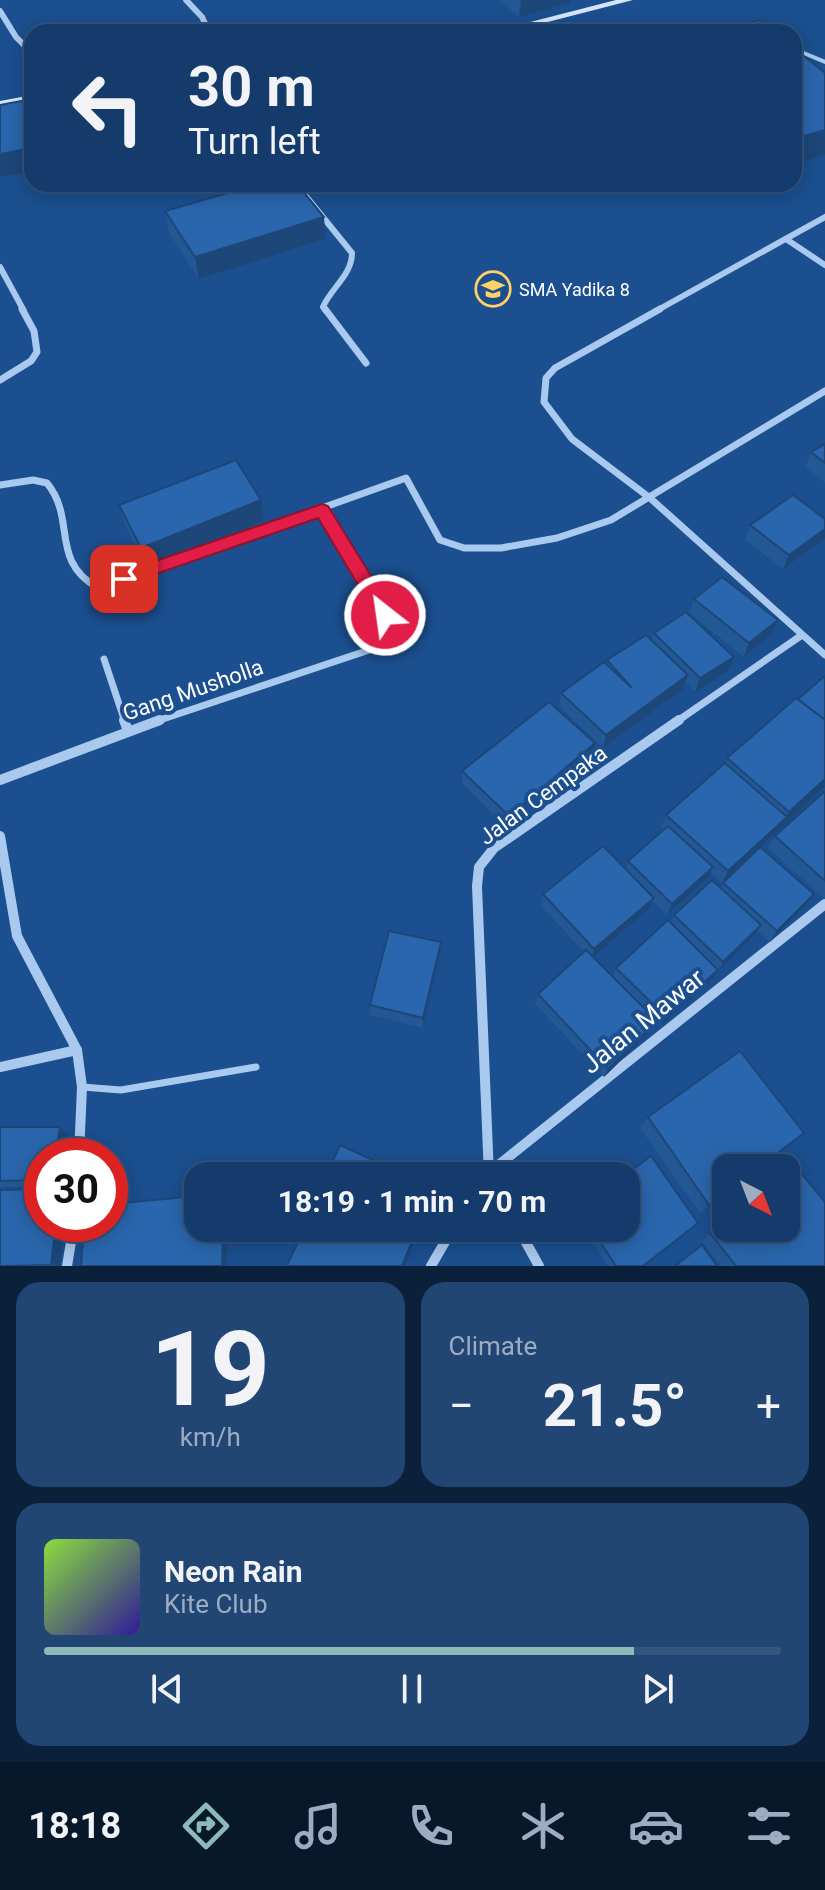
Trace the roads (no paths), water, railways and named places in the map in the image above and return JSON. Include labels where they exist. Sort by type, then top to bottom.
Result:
[{"type":"street","points":[[186,0],[205,24]]},
{"type":"street","points":[[528,24],[628,0]]},
{"type":"street","points":[[0,11],[24,45]]},
{"type":"street","points":[[0,104],[24,100]]},
{"type":"street","points":[[302,192],[352,253],[350,269],[331,288],[323,307],[366,363]]},
{"type":"street","points":[[825,217],[555,368],[546,378],[544,402],[560,426],[650,498],[825,655]]},
{"type":"street","points":[[786,239],[825,265]]},
{"type":"street","points":[[0,267],[34,331],[37,352],[31,361],[0,380]]},
{"type":"street","points":[[0,485],[40,480],[51,486],[58,502],[71,564],[82,579],[98,588],[406,478],[440,540],[464,548],[501,548],[557,538],[611,520],[825,391]]},
{"type":"street","name":"Gang Musholla","points":[[0,780],[128,731],[334,665],[399,640],[322,510]]},
{"type":"street","name":"Jalan Cempaka","points":[[487,1162],[477,886],[479,867],[494,848],[802,635]]},
{"type":"street","points":[[104,659],[128,731]]},
{"type":"street","points":[[0,836],[17,936],[77,1050],[82,1087],[80,1138]]},
{"type":"street","name":"Jalan Mawar","points":[[503,1162],[825,904]]},
{"type":"street","points":[[0,1067],[77,1050]]},
{"type":"street","points":[[67,1266],[71,1242]]},
{"type":"street","points":[[431,1266],[445,1242]]},
{"type":"street","points":[[526,1242],[539,1266]]},
{"type":"lane","points":[[802,52],[825,62]]},
{"type":"lane","points":[[82,1087],[121,1090],[256,1067]]},
{"type":"place","name":"SMA Yadika 8","points":[[493,289]]}]
